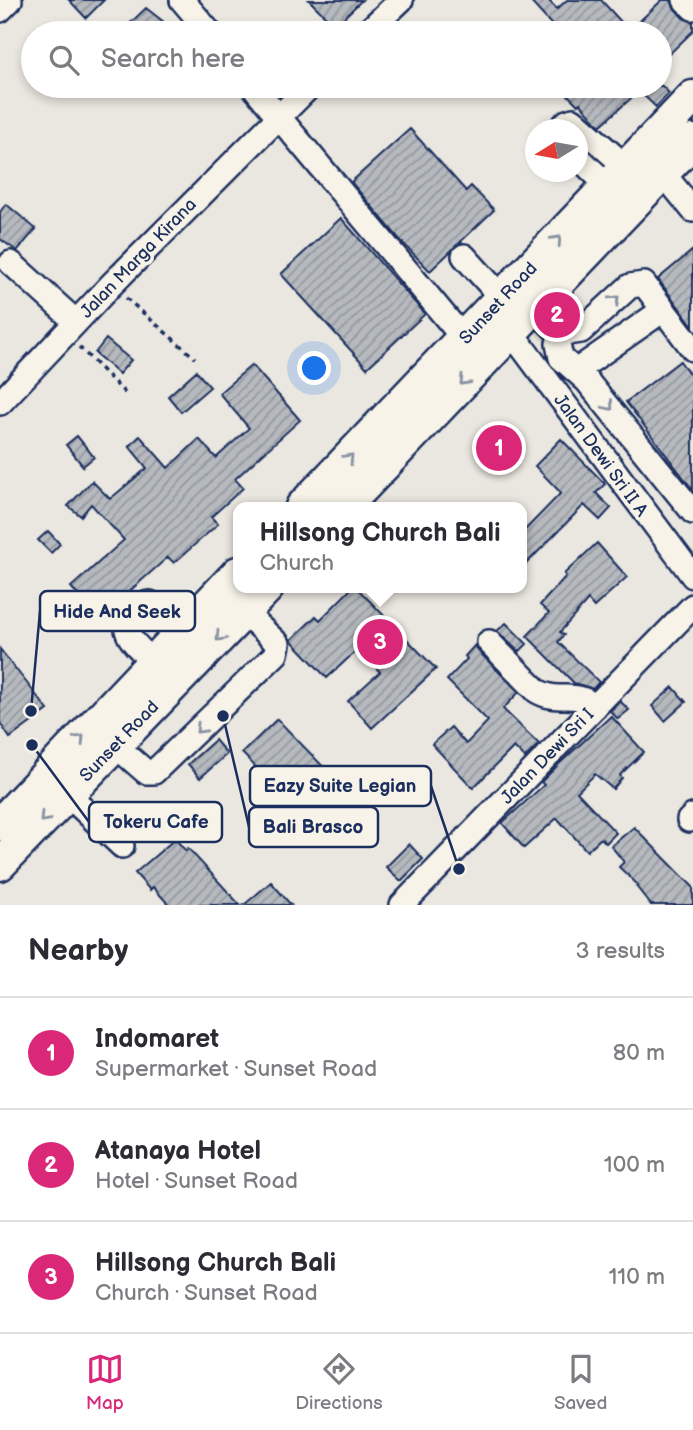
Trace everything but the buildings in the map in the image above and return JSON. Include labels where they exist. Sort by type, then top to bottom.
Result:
[{"type":"highway","name":"Sunset Road","points":[[307,502],[693,97]]},
{"type":"highway","name":"Sunset Road","points":[[349,502],[683,157]]},
{"type":"highway","name":"Sunset Road","points":[[0,824],[233,578]]},
{"type":"highway","name":"Sunset Road","points":[[0,864],[262,593]]},
{"type":"street","points":[[0,10],[10,0]]},
{"type":"street","points":[[182,0],[200,21]]},
{"type":"street","points":[[379,21],[401,0]]},
{"type":"street","points":[[685,0],[693,8]]},
{"type":"street","points":[[263,98],[464,339]]},
{"type":"street","name":"Jalan Marga Kirana","points":[[0,403],[111,285],[297,98]]},
{"type":"street","points":[[588,139],[617,176]]},
{"type":"street","points":[[683,157],[693,210]]},
{"type":"street","points":[[588,162],[617,176]]},
{"type":"street","points":[[464,256],[502,298]]},
{"type":"street","points":[[11,263],[71,328]]},
{"type":"street","points":[[560,334],[581,331],[630,286],[637,283],[649,288],[693,349]]},
{"type":"street","points":[[534,308],[560,334]]},
{"type":"street","points":[[576,372],[663,310]]},
{"type":"street","name":"Jalan Dewi Sri II A","points":[[511,332],[693,576]]},
{"type":"street","points":[[560,334],[558,344],[561,358],[587,381],[687,505],[651,522]]},
{"type":"street","points":[[153,662],[129,636],[127,630],[129,618],[138,608],[150,603],[187,626]]},
{"type":"street","name":"Jalan Dewi Sri I","points":[[402,905],[693,606]]},
{"type":"street","points":[[116,746],[146,772],[154,772],[276,654],[278,644],[244,612]]},
{"type":"street","points":[[489,642],[546,697],[582,697],[595,707]]},
{"type":"street","points":[[67,794],[122,846]]},
{"type":"path","points":[[111,285],[195,358]]},
{"type":"path","points":[[71,328],[127,395]]},
{"type":"place","name":"Atanaya Hotel","points":[[557,315]]},
{"type":"place","name":"Indomaret","points":[[499,448]]},
{"type":"place","name":"Hillsong Church Bali","points":[[380,642]]},
{"type":"place","name":"Hide And Seek","points":[[31,711]]},
{"type":"place","name":"Bali Brasco","points":[[223,716]]},
{"type":"place","name":"Tokeru Cafe","points":[[32,745]]},
{"type":"place","name":"Eazy Suite Legian","points":[[459,869]]}]
